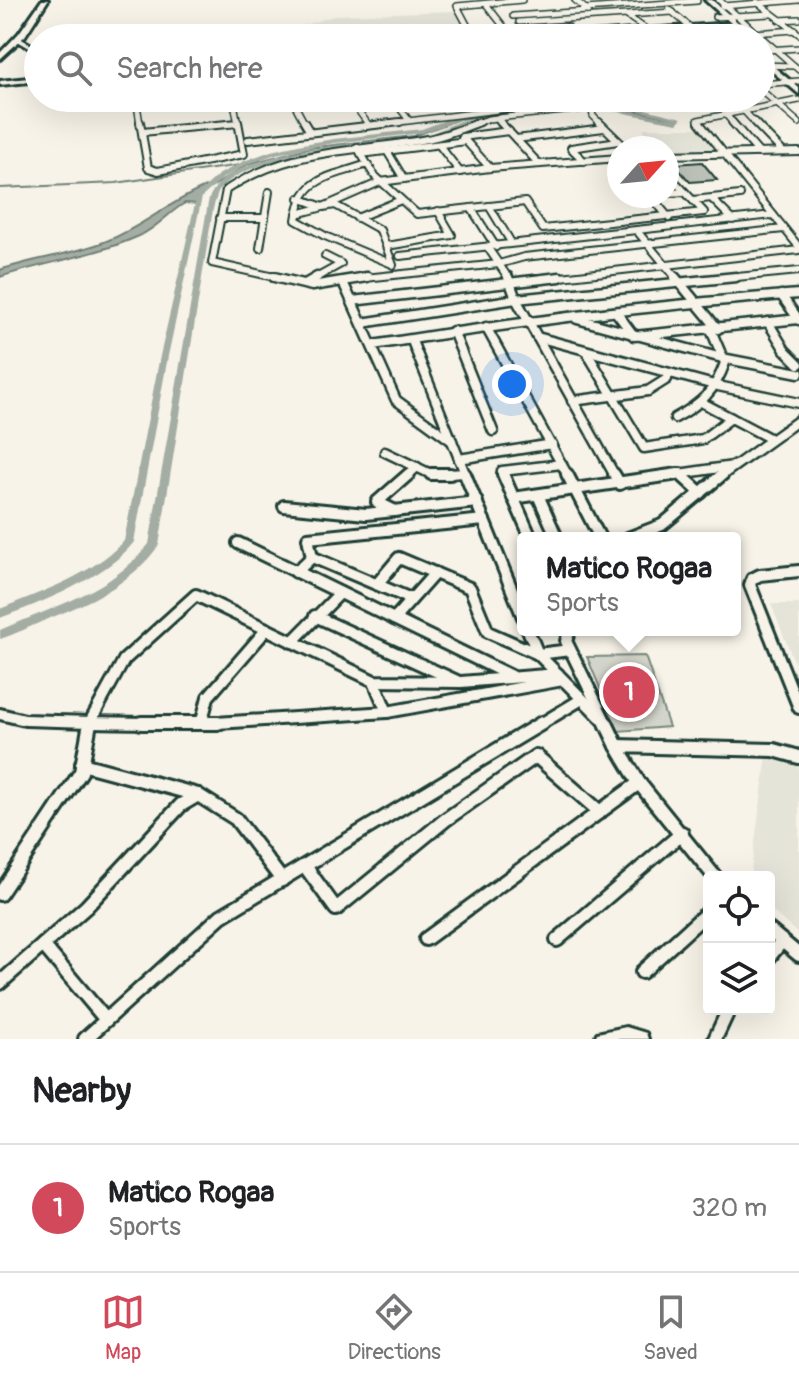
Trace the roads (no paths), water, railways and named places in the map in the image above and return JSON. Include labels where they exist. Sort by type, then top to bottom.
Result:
[{"type":"main road","points":[[0,50],[21,26],[37,0]]},
{"type":"main road","points":[[28,24],[45,0]]},
{"type":"main road","points":[[696,0],[723,24]]},
{"type":"main road","points":[[708,0],[718,3],[728,17],[740,22]]},
{"type":"main road","points":[[0,57],[24,30]]},
{"type":"main road","points":[[775,60],[799,80]]},
{"type":"main road","points":[[775,66],[799,92]]},
{"type":"street","points":[[467,24],[457,6],[518,0]]},
{"type":"street","points":[[575,0],[596,18]]},
{"type":"street","points":[[605,0],[640,24]]},
{"type":"street","points":[[636,0],[642,5]]},
{"type":"street","points":[[498,19],[696,0]]},
{"type":"street","points":[[664,2],[688,24]]},
{"type":"street","points":[[756,2],[798,32]]},
{"type":"street","points":[[718,3],[726,6],[797,2]]},
{"type":"street","points":[[500,3],[519,22],[673,12]]},
{"type":"street","points":[[486,4],[502,24]]},
{"type":"street","points":[[726,6],[740,22]]},
{"type":"street","points":[[729,24],[771,14]]},
{"type":"street","points":[[715,17],[728,17]]},
{"type":"street","points":[[779,20],[799,19]]},
{"type":"street","points":[[775,34],[798,32]]},
{"type":"street","points":[[18,39],[24,43]]},
{"type":"street","points":[[775,52],[799,48]]},
{"type":"street","points":[[775,57],[797,67]]},
{"type":"street","points":[[775,60],[783,65],[797,67]]},
{"type":"street","points":[[0,83],[24,80]]},
{"type":"street","points":[[775,84],[799,80]]},
{"type":"street","points":[[775,99],[799,123]]},
{"type":"street","points":[[775,103],[799,100]]},
{"type":"street","points":[[138,112],[148,168],[165,171],[242,157],[244,151],[236,112]]},
{"type":"street","points":[[299,112],[310,132]]},
{"type":"street","points":[[359,112],[368,124]]},
{"type":"street","points":[[403,112],[408,119]]},
{"type":"street","points":[[248,140],[486,112]]},
{"type":"street","points":[[533,112],[472,123],[429,139],[295,159],[245,176],[226,190],[212,263],[305,284],[343,282],[394,273],[499,264],[524,257],[784,229]]},
{"type":"street","points":[[591,112],[613,136]]},
{"type":"street","points":[[726,112],[759,153]]},
{"type":"street","points":[[741,112],[698,120],[799,249]]},
{"type":"street","points":[[748,112],[783,152]]},
{"type":"street","points":[[497,118],[539,164]]},
{"type":"street","points":[[142,132],[238,123]]},
{"type":"street","points":[[516,139],[604,128]]},
{"type":"street","points":[[456,131],[490,168]]},
{"type":"street","points":[[359,151],[439,145],[509,131]]},
{"type":"street","points":[[584,161],[571,148],[607,143]]},
{"type":"street","points":[[439,145],[460,172]]},
{"type":"street","points":[[359,151],[380,182],[417,214],[525,202],[543,229],[704,212],[679,186]]},
{"type":"street","points":[[387,151],[404,179]]},
{"type":"street","points":[[679,155],[799,152]]},
{"type":"street","points":[[299,198],[323,207],[380,182],[490,168],[607,159]]},
{"type":"street","points":[[367,164],[312,184],[299,198],[296,220],[301,226],[392,264]]},
{"type":"street","points":[[260,248],[269,192]]},
{"type":"street","points":[[679,192],[685,192]]},
{"type":"street","points":[[693,200],[740,195]]},
{"type":"street","points":[[712,199],[733,220]]},
{"type":"street","points":[[357,218],[401,200]]},
{"type":"street","points":[[297,214],[335,205],[380,230],[394,273]]},
{"type":"street","points":[[489,206],[509,239]]},
{"type":"street","points":[[471,208],[511,282],[516,299],[620,484]]},
{"type":"street","points":[[661,208],[676,226]]},
{"type":"street","points":[[387,246],[452,235],[438,211]]},
{"type":"street","points":[[400,256],[773,215]]},
{"type":"street","points":[[220,218],[265,218]]},
{"type":"street","points":[[637,231],[715,330],[725,363],[718,386],[703,403],[675,418]]},
{"type":"street","points":[[352,301],[799,249]]},
{"type":"street","points":[[305,284],[341,264],[325,256]]},
{"type":"street","points":[[362,323],[516,299],[799,271]]},
{"type":"street","points":[[343,282],[396,400],[452,441]]},
{"type":"street","points":[[373,345],[412,341],[453,331],[694,302],[799,294]]},
{"type":"street","points":[[781,295],[799,320]]},
{"type":"street","points":[[616,312],[634,336]]},
{"type":"street","points":[[572,318],[722,358],[799,373]]},
{"type":"street","points":[[634,336],[799,320]]},
{"type":"street","points":[[768,322],[785,350],[799,364]]},
{"type":"street","points":[[486,327],[597,532]]},
{"type":"street","points":[[453,331],[493,431]]},
{"type":"street","points":[[537,337],[718,386],[799,403]]},
{"type":"street","points":[[412,341],[517,602]]},
{"type":"street","points":[[586,351],[644,448],[703,439],[731,418]]},
{"type":"street","points":[[572,401],[648,391],[667,379],[668,373]]},
{"type":"street","points":[[703,403],[771,439]]},
{"type":"street","points":[[415,415],[440,412]]},
{"type":"street","points":[[644,532],[662,525],[733,466],[799,420]]},
{"type":"street","points":[[459,459],[552,444]]},
{"type":"street","points":[[385,452],[433,475],[465,473]]},
{"type":"street","points":[[528,532],[502,471],[562,464]]},
{"type":"street","points":[[513,498],[733,466]]},
{"type":"street","points":[[395,511],[377,502],[417,467]]},
{"type":"street","points":[[680,474],[701,493]]},
{"type":"street","points":[[538,495],[554,532]]},
{"type":"street","points":[[284,506],[366,514],[477,502]]},
{"type":"street","points":[[312,557],[308,538],[484,520]]},
{"type":"street","points":[[238,543],[514,678]]},
{"type":"street","points":[[296,572],[312,557]]},
{"type":"street","points":[[312,557],[411,599]]},
{"type":"street","points":[[377,584],[399,558],[470,588],[488,632],[538,654],[570,650]]},
{"type":"street","points":[[799,571],[760,575],[752,579],[750,585],[799,708]]},
{"type":"street","points":[[394,619],[435,573]]},
{"type":"street","points":[[292,642],[340,593]]},
{"type":"street","points":[[0,894],[81,772],[90,722],[124,660],[196,595],[374,681],[461,682],[560,677]]},
{"type":"street","points":[[315,616],[461,682]]},
{"type":"street","points":[[201,724],[208,697],[267,629]]},
{"type":"street","points":[[530,636],[538,654],[606,723]]},
{"type":"street","points":[[568,636],[566,641],[570,650],[617,746],[639,783],[710,871]]},
{"type":"street","points":[[0,714],[25,720],[201,724],[387,712],[560,677]]},
{"type":"street","points":[[374,681],[387,712]]},
{"type":"street","points":[[85,1039],[221,916],[582,699]]},
{"type":"street","points":[[617,746],[774,750],[799,757]]},
{"type":"street","points":[[305,866],[336,909],[445,820],[536,756],[600,812]]},
{"type":"street","points":[[82,764],[198,795],[236,819],[282,880]]},
{"type":"street","points":[[426,939],[639,783]]},
{"type":"street","points":[[0,983],[86,907],[181,805],[198,795]]},
{"type":"street","points":[[557,940],[682,833]]},
{"type":"street","points":[[642,972],[703,916]]},
{"type":"street","points":[[775,935],[799,955]]},
{"type":"street","points":[[775,950],[782,941]]},
{"type":"street","points":[[43,945],[106,1020]]},
{"type":"street","points":[[715,1039],[726,1015]]},
{"type":"street","points":[[605,1039],[626,1035],[640,1039]]},
{"type":"waterway","points":[[198,196],[248,164],[308,148],[414,136],[459,119],[517,112]]},
{"type":"waterway","points":[[630,112],[677,121],[679,118],[652,112]]},
{"type":"waterway","points":[[641,112],[675,119]]},
{"type":"waterway","points":[[0,614],[87,575],[129,542],[164,356],[199,196],[221,176],[246,162],[274,152],[334,141],[422,131],[468,115]]},
{"type":"waterway","points":[[426,137],[462,122],[494,116]]},
{"type":"waterway","points":[[0,635],[106,588],[141,561],[154,545],[210,209],[216,191],[248,168],[272,160],[353,145],[395,142]]},
{"type":"waterway","points":[[0,188],[116,183],[247,164]]},
{"type":"place","name":"Matico Rogaa","points":[[629,692]]}]
